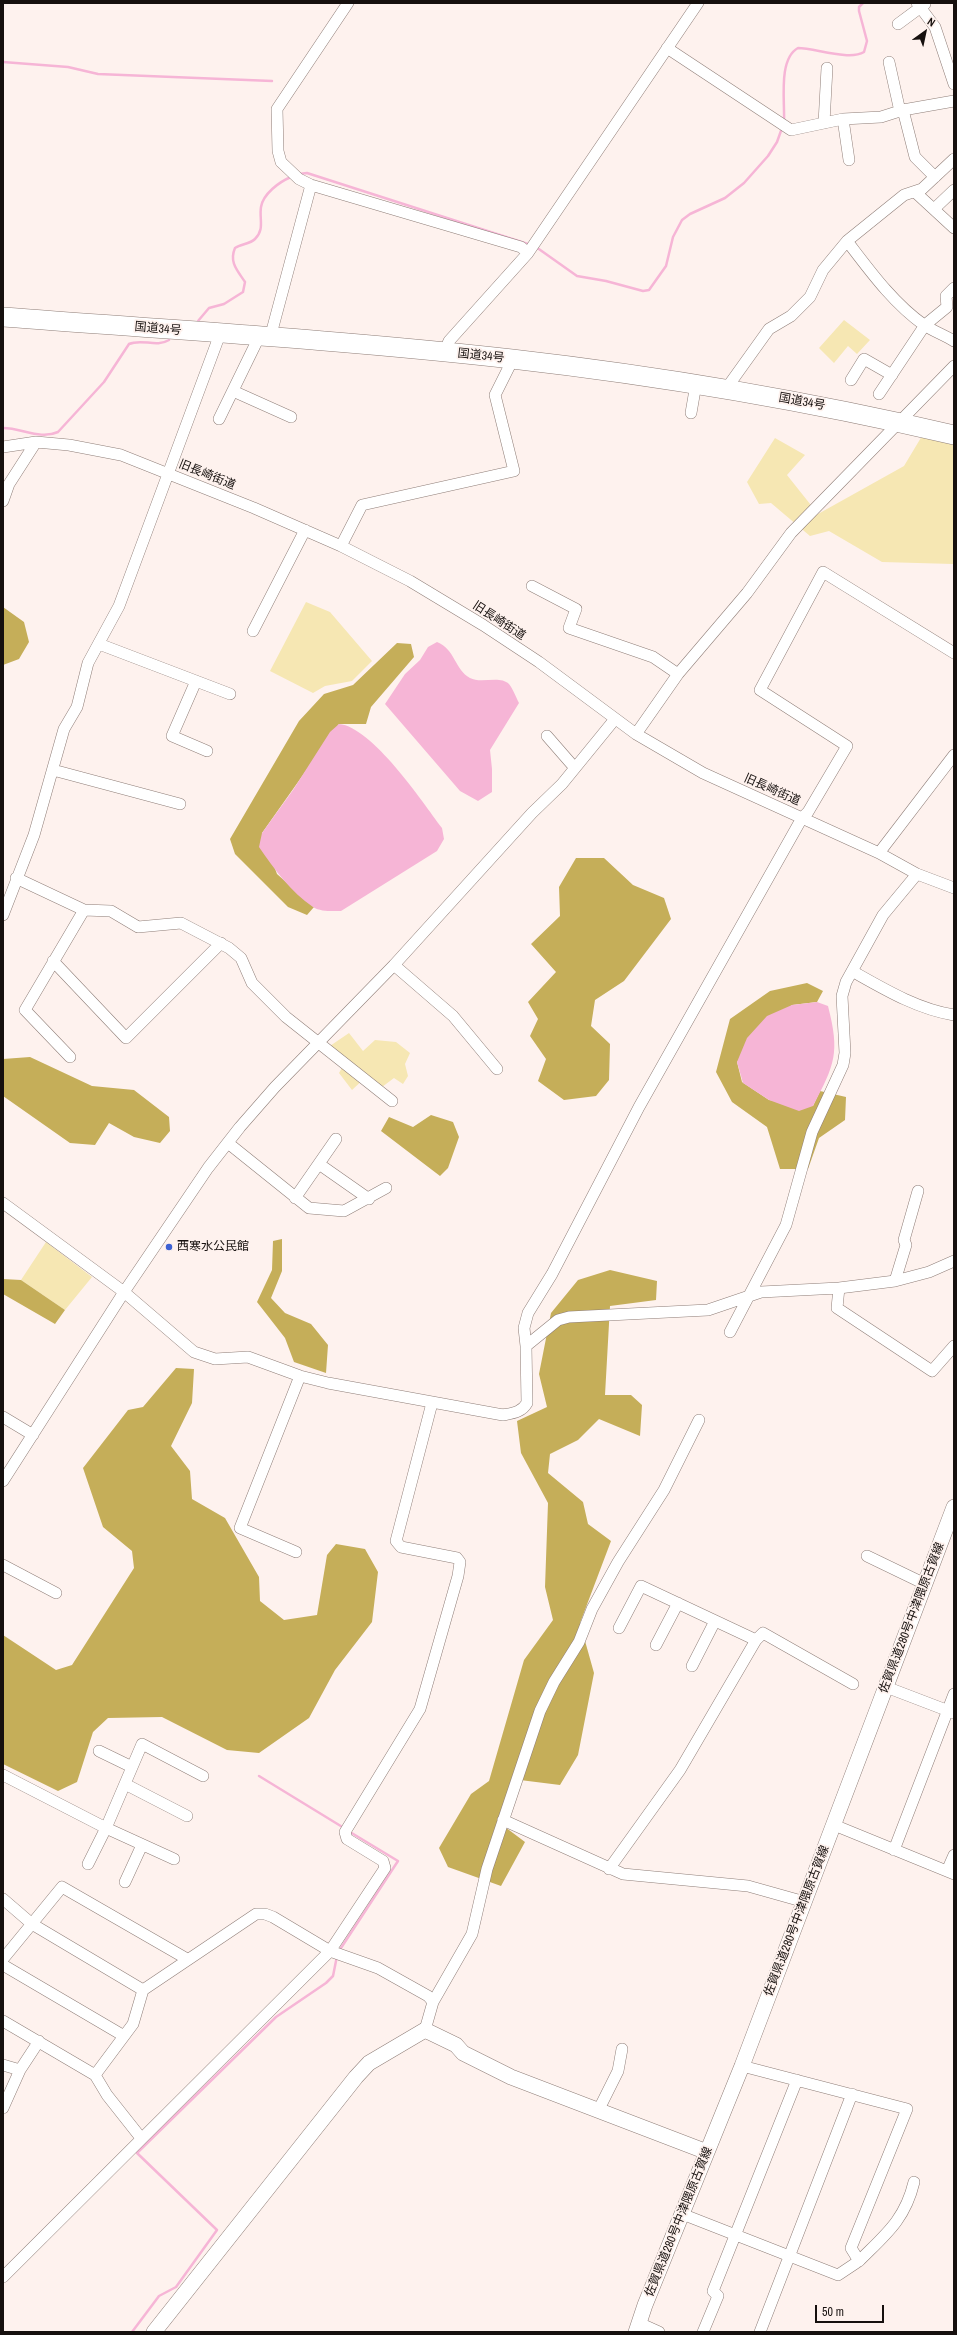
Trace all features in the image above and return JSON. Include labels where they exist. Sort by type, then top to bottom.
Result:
[{"type":"highway","name":"国道34号","points":[[3,317],[264,337],[513,359],[726,389],[898,422],[954,435]]},
{"type":"main road","name":"佐賀県道280号中津隈原古賀線","points":[[638,2328],[742,2066],[954,1508]]},
{"type":"main road","points":[[154,2332],[369,2063],[425,2030],[431,2031],[456,2045],[463,2053],[511,2076],[707,2152]]},
{"type":"street","points":[[348,3],[277,109],[278,151],[281,162],[299,179],[311,185],[521,247],[528,253]]},
{"type":"street","points":[[444,352],[448,341],[528,253],[698,3]]},
{"type":"street","points":[[898,24],[921,4],[935,27],[954,84]]},
{"type":"street","points":[[667,48],[791,130],[842,119],[882,117],[903,110],[954,101]]},
{"type":"street","points":[[889,62],[899,107],[903,110],[914,157],[935,177]]},
{"type":"street","points":[[824,123],[827,68]]},
{"type":"street","points":[[842,119],[849,160]]},
{"type":"street","points":[[726,389],[769,329],[791,316],[810,297],[823,270],[847,241],[904,195],[922,189],[954,159]]},
{"type":"street","points":[[219,419],[264,337],[311,185]]},
{"type":"street","points":[[934,209],[954,190]]},
{"type":"street","points":[[915,192],[954,228]]},
{"type":"street","points":[[847,241],[870,272],[906,311],[925,325],[954,341]]},
{"type":"street","points":[[879,394],[925,325],[947,307],[946,296],[954,288]]},
{"type":"street","points":[[4,909],[34,836],[64,729],[77,707],[88,663],[119,606],[167,473],[220,334]]},
{"type":"street","points":[[851,380],[864,358],[892,375]]},
{"type":"street","points":[[342,546],[362,506],[514,471],[495,396],[513,359]]},
{"type":"street","points":[[636,734],[678,674],[747,593],[791,533],[954,366]]},
{"type":"street","points":[[691,413],[696,384]]},
{"type":"street","points":[[233,391],[291,417]]},
{"type":"street","points":[[3,501],[9,484],[36,442]]},
{"type":"street","name":"旧長崎街道","points":[[3,447],[36,442],[69,445],[121,455],[342,546],[410,581],[483,625],[539,662],[636,734],[703,773],[879,853],[917,874],[954,888]]},
{"type":"street","points":[[253,632],[305,530]]},
{"type":"street","points":[[3,1203],[124,1292],[194,1352],[215,1359],[248,1357],[300,1376],[432,1403],[502,1415],[516,1413],[525,1408],[527,1403],[526,1346],[524,1328],[528,1313],[552,1274],[643,1100],[802,818],[808,812],[847,746],[760,690],[823,572],[954,653]]},
{"type":"street","points":[[532,586],[576,609],[569,628],[653,657],[678,674]]},
{"type":"street","points":[[99,644],[230,694]]},
{"type":"street","points":[[196,681],[172,736],[207,751]]},
{"type":"street","points":[[4,1476],[33,1435],[124,1292],[208,1168],[228,1143],[275,1087],[317,1042],[394,965],[532,813],[562,784],[574,767],[615,719]]},
{"type":"street","points":[[547,736],[574,767]]},
{"type":"street","points":[[879,853],[954,755]]},
{"type":"street","points":[[53,770],[180,804]]},
{"type":"street","points":[[730,1332],[786,1225],[812,1132],[843,1065],[846,1053],[842,996],[852,971],[882,915],[917,874]]},
{"type":"street","points":[[16,878],[84,910],[111,911],[138,928],[181,923],[221,943],[241,958],[252,983],[286,1017],[392,1101]]},
{"type":"street","points":[[70,1057],[25,1010],[84,910]]},
{"type":"street","points":[[53,962],[126,1038],[221,943]]},
{"type":"street","points":[[394,965],[453,1016],[497,1069]]},
{"type":"street","points":[[852,971],[893,994],[942,1013],[954,1015]]},
{"type":"street","points":[[295,1198],[336,1139]]},
{"type":"street","points":[[228,1143],[309,1208],[344,1211],[369,1199],[386,1188]]},
{"type":"street","points":[[319,1164],[369,1199]]},
{"type":"street","points":[[895,1281],[906,1245],[904,1240],[918,1191]]},
{"type":"street","points":[[526,1346],[552,1324],[568,1317],[708,1310],[748,1298],[761,1292],[839,1288],[895,1281],[929,1272],[954,1261]]},
{"type":"street","points":[[839,1288],[837,1308],[932,1372],[954,1346]]},
{"type":"street","points":[[296,1552],[240,1528],[300,1376]]},
{"type":"street","points":[[3,2277],[330,1951],[385,1868],[383,1861],[347,1839],[347,1830],[420,1709],[458,1576],[460,1562],[457,1558],[401,1547],[396,1541],[432,1403]]},
{"type":"street","points":[[3,1417],[33,1435]]},
{"type":"street","points":[[425,2030],[433,2002],[472,1934],[487,1869],[540,1711],[554,1682],[579,1642],[592,1609],[618,1562],[664,1490],[699,1420]]},
{"type":"street","points":[[867,1556],[925,1584]]},
{"type":"street","points":[[3,1565],[56,1593]]},
{"type":"street","points":[[619,1628],[640,1586],[756,1640]]},
{"type":"street","points":[[656,1645],[678,1603]]},
{"type":"street","points":[[692,1666],[715,1621]]},
{"type":"street","points":[[609,1869],[680,1770],[756,1640],[763,1634],[853,1684]]},
{"type":"street","points":[[886,1687],[951,1712]]},
{"type":"street","points":[[894,1850],[951,1712],[954,1694]]},
{"type":"street","points":[[88,1864],[106,1828],[142,1744],[202,1776]]},
{"type":"street","points":[[99,1750],[132,1767]]},
{"type":"street","points":[[3,1775],[106,1828],[174,1859]]},
{"type":"street","points":[[125,1784],[187,1816]]},
{"type":"street","points":[[503,1820],[622,1874],[748,1886],[805,1902]]},
{"type":"street","points":[[834,1825],[951,1872],[954,1855]]},
{"type":"street","points":[[125,1882],[142,1845]]},
{"type":"street","points":[[3,1959],[62,1887],[188,1959]]},
{"type":"street","points":[[3,1899],[32,1924],[142,1990]]},
{"type":"street","points":[[95,2075],[133,2024],[142,1990],[256,1914],[265,1914],[273,1917],[330,1951],[378,1968],[428,1996],[433,2002]]},
{"type":"street","points":[[3,1965],[124,2036]]},
{"type":"street","points":[[3,2021],[95,2075],[107,2095],[141,2138]]},
{"type":"street","points":[[3,2108],[20,2070],[38,2041]]},
{"type":"street","points":[[599,2109],[618,2071],[622,2049]]},
{"type":"street","points":[[3,2065],[20,2070]]},
{"type":"street","points":[[742,2066],[907,2108],[851,2248],[859,2261]]},
{"type":"street","points":[[703,2332],[718,2296],[713,2290],[797,2080]]},
{"type":"street","points":[[760,2332],[852,2094]]},
{"type":"street","points":[[682,2214],[838,2275],[859,2261],[900,2219],[910,2200],[914,2182]]},
{"type":"street","points":[[638,2328],[658,2332]]},
{"type":"shaded area","points":[[844,320],[870,340],[857,354],[848,346],[834,363],[819,348]]},
{"type":"shaded area","points":[[922,436],[954,444],[953,564],[882,562],[829,531],[810,536],[771,503],[759,504],[747,482],[775,438],[805,455],[787,475],[818,514],[904,466]]},
{"type":"shaded area","points":[[306,602],[330,612],[372,661],[352,681],[325,686],[313,693],[270,671]]},
{"type":"shaded area","points":[[3,607],[24,622],[29,642],[19,659],[3,665]]},
{"type":"shaded area","points":[[437,642],[448,649],[461,670],[470,678],[474,680],[505,681],[509,684],[519,703],[490,750],[492,792],[478,801],[460,791],[385,704],[405,674],[420,660],[428,647]]},
{"type":"shaded area","points":[[397,643],[411,644],[414,657],[371,707],[366,724],[339,724],[262,833],[277,874],[314,907],[307,915],[288,907],[235,854],[230,839],[299,721],[324,694],[353,685]]},
{"type":"shaded area","points":[[339,724],[352,728],[381,751],[409,784],[442,828],[444,839],[437,851],[341,911],[327,911],[319,910],[313,907],[297,894],[277,872],[259,847],[262,833],[293,790],[330,732]]},
{"type":"shaded area","points":[[576,858],[604,858],[633,885],[664,898],[671,919],[624,981],[595,1000],[591,1026],[610,1044],[609,1080],[596,1096],[564,1100],[538,1081],[546,1059],[530,1036],[538,1019],[528,1002],[556,972],[531,944],[560,916],[559,887]]},
{"type":"shaded area","points":[[807,983],[823,991],[817,1002],[792,1005],[737,1062],[742,1082],[769,1100],[813,1106],[820,1091],[846,1097],[845,1120],[819,1138],[808,1169],[780,1169],[767,1127],[732,1102],[716,1072],[730,1019],[770,991]]},
{"type":"shaded area","points":[[817,1002],[828,1006],[834,1036],[833,1058],[831,1068],[813,1106],[799,1111],[769,1100],[743,1083],[737,1062],[747,1038],[767,1016],[792,1005]]},
{"type":"shaded area","points":[[349,1033],[363,1051],[375,1040],[396,1042],[410,1053],[405,1064],[408,1076],[403,1084],[394,1078],[382,1087],[367,1076],[352,1090],[339,1073],[346,1061],[327,1048]]},
{"type":"shaded area","points":[[30,1057],[92,1086],[134,1090],[169,1117],[170,1131],[160,1143],[134,1137],[109,1123],[95,1145],[70,1143],[3,1096],[3,1059]]},
{"type":"shaded area","points":[[431,1115],[453,1122],[459,1137],[448,1168],[440,1176],[381,1131],[389,1117],[413,1127]]},
{"type":"shaded area","points":[[282,1239],[282,1271],[271,1298],[285,1313],[311,1324],[328,1345],[326,1373],[294,1362],[285,1338],[257,1302],[272,1270],[273,1241]]},
{"type":"shaded area","points":[[46,1242],[92,1277],[65,1310],[21,1280]]},
{"type":"shaded area","points":[[610,1270],[657,1281],[656,1300],[610,1306],[605,1395],[631,1395],[642,1405],[640,1436],[599,1419],[578,1440],[550,1454],[548,1473],[583,1502],[588,1524],[611,1541],[580,1623],[594,1673],[578,1755],[560,1785],[520,1780],[505,1827],[525,1842],[501,1886],[448,1867],[439,1848],[471,1794],[489,1781],[524,1660],[553,1620],[545,1587],[548,1503],[521,1453],[517,1421],[547,1407],[539,1374],[551,1313],[578,1280]]},
{"type":"shaded area","points":[[3,1279],[21,1280],[65,1310],[55,1324],[3,1294]]},
{"type":"shaded area","points":[[176,1368],[194,1369],[192,1403],[171,1446],[190,1471],[192,1499],[225,1518],[259,1577],[260,1601],[284,1620],[317,1615],[327,1555],[336,1544],[365,1549],[378,1572],[372,1622],[335,1670],[309,1718],[259,1753],[227,1750],[162,1717],[108,1718],[93,1732],[77,1782],[58,1791],[3,1764],[3,1635],[56,1670],[72,1665],[134,1568],[132,1551],[103,1527],[83,1468],[128,1410],[143,1407]]},
{"type":"waterway","points":[[784,121],[785,71],[792,53],[798,48],[841,55],[858,54],[864,52],[867,41],[859,11],[859,7],[863,3]]},
{"type":"waterway","points":[[3,62],[68,67],[98,74],[272,81]]},
{"type":"waterway","points":[[536,247],[577,276],[606,281],[643,291],[649,290],[666,266],[673,237],[682,220],[690,214],[725,198],[744,183],[768,156],[777,142],[782,128]]},
{"type":"waterway","points":[[299,174],[307,173],[531,245]]},
{"type":"waterway","points":[[198,321],[209,308],[224,304],[243,292],[245,282],[233,262],[233,253],[235,248],[255,239],[261,228],[262,202],[268,193],[277,185],[291,177]]},
{"type":"waterway","points":[[3,428],[44,435],[58,432],[104,382],[129,344],[134,342],[159,343],[169,340]]},
{"type":"waterway","points":[[259,1776],[344,1828]]},
{"type":"waterway","points":[[339,1951],[398,1861],[350,1832]]},
{"type":"waterway","points":[[132,2332],[159,2296],[176,2287],[217,2230],[137,2153],[276,2017],[326,1983],[333,1976],[337,1956]]},
{"type":"place","name":"西寒水公民館","points":[[169,1247]]}]
